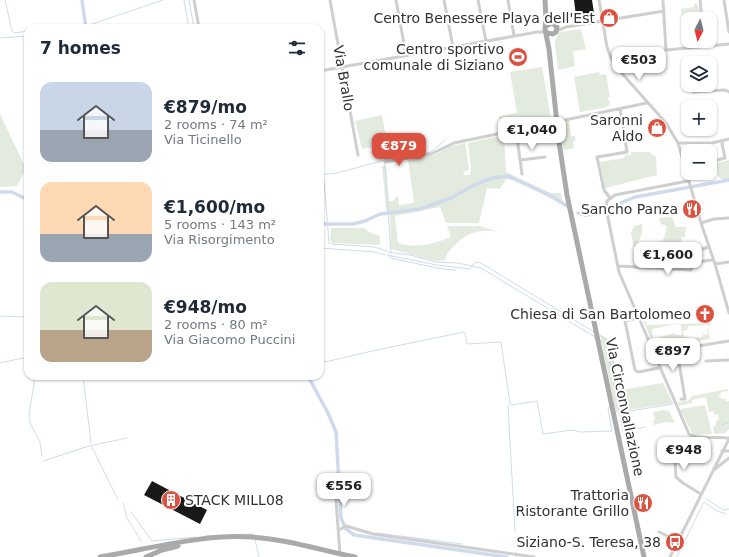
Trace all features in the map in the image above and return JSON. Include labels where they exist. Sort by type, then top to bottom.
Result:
[{"type":"main road","points":[[544,0],[545,9],[554,24],[556,32],[549,49]]},
{"type":"main road","name":"Via Circonvallazione","points":[[545,9],[546,29],[567,195],[644,557]]},
{"type":"main road","points":[[554,24],[550,23],[546,29],[551,34],[556,32]]},
{"type":"main road","points":[[100,557],[198,540],[227,537],[250,537],[293,543],[355,557]]},
{"type":"main road","points":[[146,557],[162,550],[198,540]]},
{"type":"street","points":[[194,0],[198,24]]},
{"type":"street","name":"Via Brallo","points":[[330,0],[358,155]]},
{"type":"street","points":[[396,0],[406,55]]},
{"type":"street","points":[[444,0],[454,47]]},
{"type":"street","points":[[478,0],[486,41]]},
{"type":"street","points":[[508,0],[514,36]]},
{"type":"street","points":[[599,0],[611,58],[619,70],[666,123],[678,143],[681,151]]},
{"type":"street","points":[[663,0],[666,50]]},
{"type":"street","points":[[700,0],[701,12]]},
{"type":"street","points":[[724,0],[729,32]]},
{"type":"street","points":[[556,32],[566,27],[664,11]]},
{"type":"street","points":[[554,24],[566,27]]},
{"type":"street","points":[[324,70],[537,32],[546,29]]},
{"type":"street","points":[[611,58],[666,50],[729,44]]},
{"type":"street","points":[[717,91],[725,90],[729,92]]},
{"type":"street","points":[[385,162],[431,154],[454,143],[647,103]]},
{"type":"street","points":[[610,198],[604,190],[597,157],[627,152],[620,109]]},
{"type":"street","points":[[516,130],[522,174]]},
{"type":"street","points":[[678,143],[712,143],[729,139]]},
{"type":"street","points":[[717,160],[725,158],[722,144],[723,140]]},
{"type":"street","points":[[520,160],[545,157]]},
{"type":"street","points":[[670,557],[729,438],[720,436],[696,438],[690,436],[659,368],[618,266],[606,208],[607,201],[615,195],[689,182],[729,313]]},
{"type":"street","points":[[701,223],[714,219],[729,218]]},
{"type":"street","points":[[660,244],[703,249],[708,247]]},
{"type":"street","points":[[618,266],[691,270],[695,263],[713,260]]},
{"type":"street","points":[[715,264],[729,262]]},
{"type":"street","points":[[638,318],[625,321],[635,370],[638,372],[659,368]]},
{"type":"street","points":[[654,354],[729,341]]},
{"type":"street","points":[[677,350],[685,398],[680,399]]},
{"type":"street","points":[[706,361],[729,360]]},
{"type":"street","points":[[674,444],[676,477],[701,494]]},
{"type":"street","points":[[722,451],[729,451]]},
{"type":"street","points":[[711,474],[717,466],[729,459],[725,458],[722,451]]},
{"type":"street","points":[[335,487],[340,554]]},
{"type":"street","points":[[339,530],[346,526],[373,534],[534,557]]},
{"type":"street","points":[[659,532],[678,542]]},
{"type":"shaded area","points":[[696,3],[700,12],[681,12],[681,9],[694,7],[694,4]]},
{"type":"shaded area","points":[[581,29],[586,49],[574,51],[575,66],[558,70],[555,43],[565,41],[554,43],[559,32]]},
{"type":"shaded area","points":[[650,55],[650,64],[641,66],[641,69],[636,70],[634,57]]},
{"type":"shaded area","points":[[542,67],[551,119],[500,128],[499,116],[517,113],[510,72]]},
{"type":"shaded area","points":[[599,72],[600,75],[606,74],[610,105],[607,107],[580,112],[574,77]]},
{"type":"shaded area","points":[[0,114],[24,165],[24,173],[17,186],[0,187]]},
{"type":"shaded area","points":[[382,115],[387,144],[362,149],[355,121]]},
{"type":"shaded area","points":[[569,120],[571,136],[575,136],[575,141],[573,141],[574,148],[563,150],[560,123]]},
{"type":"shaded area","points":[[504,135],[506,172],[551,193],[561,193],[563,205],[516,180],[506,179],[500,189],[487,188],[479,223],[446,223],[440,207],[395,216],[398,243],[411,246],[438,242],[451,237],[447,226],[480,226],[499,232],[482,231],[474,232],[468,235],[456,244],[445,257],[446,260],[435,261],[391,249],[390,212],[386,210],[382,166],[386,165],[389,201],[393,201],[396,197],[398,197],[399,205],[414,203],[408,160],[434,155],[451,146],[465,143],[469,169],[463,173],[464,175],[470,175],[471,167],[468,143]]},
{"type":"shaded area","points":[[631,152],[649,152],[656,157],[657,175],[605,188],[600,162],[624,158],[625,155],[631,155]]},
{"type":"shaded area","points":[[729,160],[729,180],[722,180],[718,176],[717,163]]},
{"type":"shaded area","points":[[672,217],[676,227],[686,227],[685,237],[682,237],[681,244],[697,246],[697,248],[662,241],[667,226],[661,224],[659,218]]},
{"type":"shaded area","points":[[642,224],[641,237],[638,244],[634,248],[631,233],[634,226]]},
{"type":"shaded area","points":[[331,228],[364,228],[371,233],[380,236],[380,245],[333,243],[330,240]]},
{"type":"shaded area","points":[[639,314],[644,316],[647,325],[676,324],[652,329],[655,351],[643,319]]},
{"type":"shaded area","points":[[710,323],[710,326],[688,326],[687,330],[683,331],[684,337],[689,337],[689,339],[702,337],[702,335],[708,334],[708,329],[710,339],[658,348],[657,342],[661,340],[660,337],[675,333],[675,335],[682,335],[681,325],[676,324]]},
{"type":"shaded area","points":[[600,334],[609,340],[620,390],[663,383],[673,403],[616,412]]},
{"type":"shaded area","points":[[728,389],[728,391],[721,392],[721,394],[718,395],[722,399],[729,401],[729,423],[720,425],[729,424],[729,429],[725,433],[714,434],[713,426],[716,426],[716,421],[719,420],[718,414],[715,415],[713,411],[709,412],[709,414],[706,397],[692,400],[692,403],[679,406],[678,402],[688,401],[692,396]]},
{"type":"shaded area","points":[[705,405],[712,434],[693,435],[680,409]]},
{"type":"shaded area","points":[[664,410],[669,411],[675,423],[665,422],[654,425],[653,421],[655,420],[653,412]]},
{"type":"building","points":[[574,0],[592,0],[594,13],[576,16]]},
{"type":"building","name":"Chiesa di San Bartolomeo","points":[[712,307],[714,315],[701,317],[699,320],[698,316],[696,315],[696,310]]},
{"type":"building","name":"STACK MILL08","points":[[152,481],[207,510],[200,524],[144,495]]},
{"type":"waterway","points":[[5,0],[12,31],[15,33],[24,32]]},
{"type":"waterway","points":[[82,0],[85,24]]},
{"type":"waterway","points":[[92,24],[163,0]]},
{"type":"waterway","points":[[184,0],[188,24]]},
{"type":"waterway","points":[[189,0],[193,24]]},
{"type":"waterway","points":[[0,38],[24,36]]},
{"type":"waterway","points":[[385,160],[431,152],[445,140]]},
{"type":"waterway","points":[[324,175],[337,173],[385,160]]},
{"type":"waterway","points":[[385,164],[391,254]]},
{"type":"waterway","points":[[324,224],[353,224],[365,221],[380,214],[420,209],[451,198],[474,185],[492,178],[508,176],[551,196],[567,206]]},
{"type":"waterway","points":[[578,213],[585,215],[594,214],[635,197],[729,180]]},
{"type":"waterway","points":[[324,181],[329,243],[374,247],[387,251]]},
{"type":"waterway","points":[[0,192],[12,192],[24,198]]},
{"type":"waterway","points":[[324,248],[375,252],[385,255]]},
{"type":"waterway","points":[[388,252],[410,255],[435,262],[458,263],[481,268],[595,337]]},
{"type":"waterway","points":[[387,255],[437,265],[470,269],[475,262],[481,263],[594,332]]},
{"type":"waterway","points":[[389,255],[390,258],[442,269],[455,270]]},
{"type":"waterway","points":[[0,316],[24,317]]},
{"type":"waterway","points":[[324,360],[325,362],[464,332],[467,344],[501,342],[510,403],[511,405],[537,401],[543,434],[572,430],[580,432],[612,431],[608,409],[610,406]]},
{"type":"waterway","points":[[601,336],[609,341],[624,412],[673,404]]},
{"type":"waterway","points":[[601,341],[606,344],[623,432],[645,427]]},
{"type":"waterway","points":[[0,363],[24,358]]},
{"type":"waterway","points":[[34,380],[29,416],[30,423],[40,442],[42,456]]},
{"type":"waterway","points":[[83,380],[91,443]]},
{"type":"waterway","points":[[310,380],[328,413],[336,432],[341,518],[344,525]]},
{"type":"waterway","points":[[508,406],[515,531]]},
{"type":"waterway","points":[[721,425],[729,423]]},
{"type":"waterway","points":[[43,461],[89,446],[127,438]]},
{"type":"waterway","points":[[92,447],[118,500]]},
{"type":"waterway","points":[[706,499],[724,510],[729,509]]},
{"type":"waterway","points":[[677,557],[704,502],[717,511],[726,514]]},
{"type":"waterway","points":[[123,503],[127,518],[141,541]]},
{"type":"waterway","points":[[131,512],[152,541],[196,537]]},
{"type":"waterway","points":[[345,528],[354,535],[507,557]]},
{"type":"waterway","points":[[377,533],[462,544]]},
{"type":"waterway","points":[[205,536],[254,534]]},
{"type":"waterway","points":[[255,540],[259,557]]},
{"type":"place","name":"Centro Benessere Playa dell'Est","points":[[609,18]]},
{"type":"place","name":"Centro sportivo comunale di Siziano","points":[[518,57]]},
{"type":"place","name":"Saronni Aldo","points":[[657,128]]},
{"type":"place","name":"Sancho Panza","points":[[692,209]]},
{"type":"place","name":"Chiesa di San Bartolomeo","points":[[705,314]]},
{"type":"place","name":"STACK MILL08","points":[[171,500]]},
{"type":"place","name":"Trattoria Ristorante Grillo","points":[[643,503]]},
{"type":"place","name":"Siziano-S. Teresa, 38","points":[[675,542]]}]
